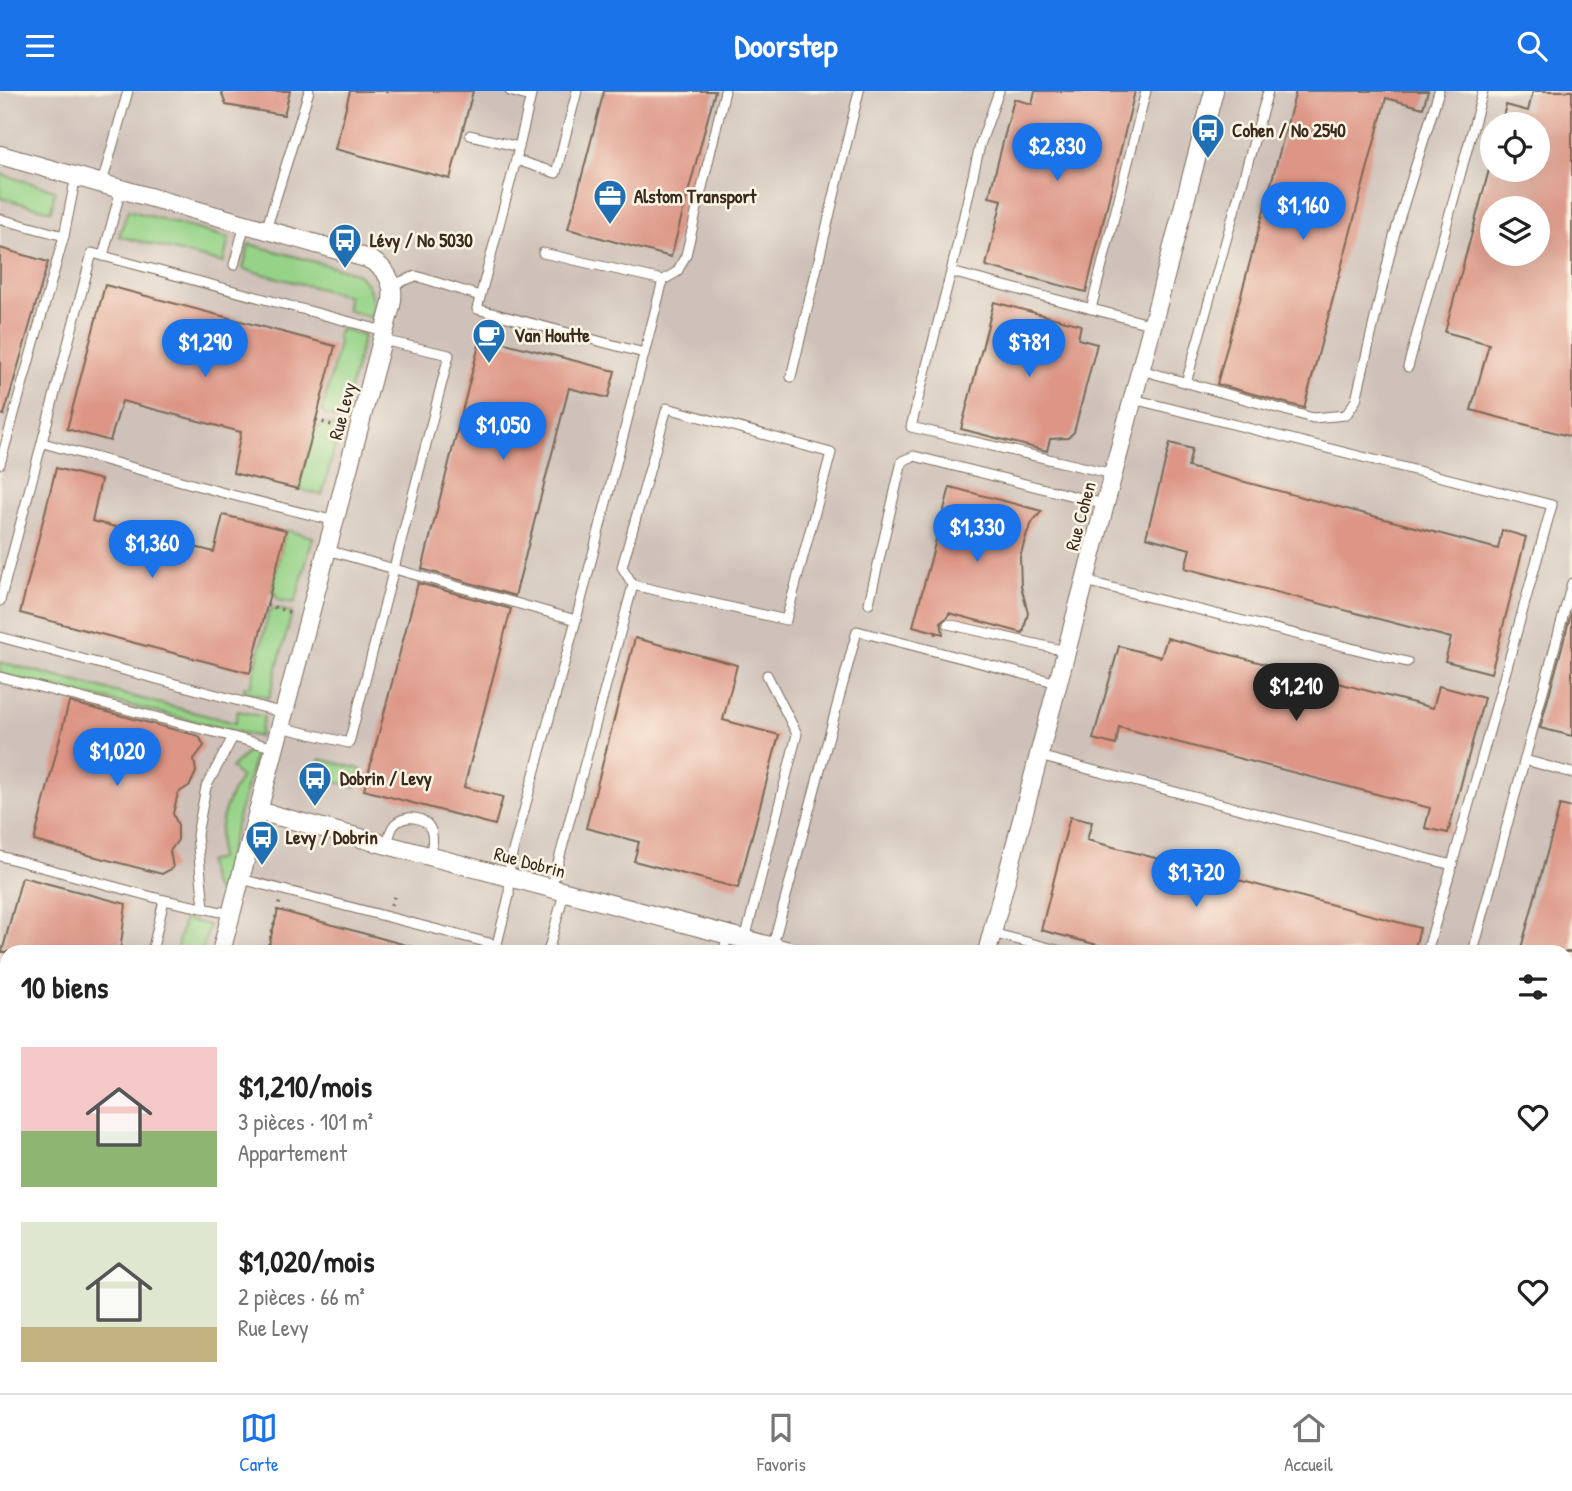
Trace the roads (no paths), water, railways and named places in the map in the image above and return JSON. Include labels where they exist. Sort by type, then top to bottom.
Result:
[{"type":"street","name":"Rue Cohen","points":[[989,945],[1214,91]]},
{"type":"street","points":[[0,155],[373,261],[384,269],[392,285]]},
{"type":"street","name":"Rue Levy","points":[[224,945],[393,298],[392,285]]},
{"type":"street","name":"Rue Dobrin","points":[[258,811],[558,891],[732,942]]},
{"type":"lane","points":[[103,183],[128,91]]},
{"type":"lane","points":[[266,230],[309,91]]},
{"type":"lane","points":[[510,91],[531,94],[477,309],[644,353]]},
{"type":"lane","points":[[516,160],[556,173],[577,91]]},
{"type":"lane","points":[[543,253],[663,280],[677,272],[686,255],[725,91]]},
{"type":"lane","points":[[791,377],[859,91]]},
{"type":"lane","points":[[999,91],[980,145],[911,427],[1113,474]]},
{"type":"lane","points":[[1091,309],[1146,91]]},
{"type":"lane","points":[[1186,383],[1268,91]]},
{"type":"lane","points":[[1141,370],[1313,418],[1346,415],[1356,400],[1394,236],[1439,91]]},
{"type":"lane","points":[[1408,367],[1483,91]]},
{"type":"lane","points":[[470,135],[519,147]]},
{"type":"lane","points":[[0,464],[64,236],[76,176]]},
{"type":"lane","points":[[103,256],[121,189]]},
{"type":"lane","points":[[0,219],[64,236]]},
{"type":"lane","points":[[234,265],[245,224]]},
{"type":"lane","points":[[0,601],[92,253],[449,355],[349,743],[282,720],[0,637]]},
{"type":"lane","points":[[951,272],[1153,325]]},
{"type":"lane","points":[[392,285],[416,276],[480,296]]},
{"type":"lane","points":[[497,945],[509,895],[510,862],[576,620],[663,280]]},
{"type":"lane","points":[[1133,399],[1552,505],[1429,945]]},
{"type":"lane","points":[[549,945],[558,891],[633,585],[622,567],[667,408],[831,453],[786,620],[633,585]]},
{"type":"lane","points":[[43,443],[228,494],[335,520]]},
{"type":"lane","points":[[869,603],[902,461],[914,456],[1105,503]]},
{"type":"lane","points":[[327,550],[576,620]]},
{"type":"lane","points":[[1085,581],[1408,661]]},
{"type":"lane","points":[[1475,945],[1572,583]]},
{"type":"lane","points":[[948,624],[1066,651]]},
{"type":"lane","points":[[772,945],[857,631],[1058,683]]},
{"type":"lane","points":[[732,942],[797,734],[767,675]]},
{"type":"lane","points":[[0,677],[275,748]]},
{"type":"lane","points":[[204,908],[197,835],[206,787],[233,737]]},
{"type":"lane","points":[[1039,757],[1452,865]]},
{"type":"lane","points":[[1525,760],[1572,773]]},
{"type":"lane","points":[[387,845],[391,830],[396,824],[404,819],[418,818],[427,823],[432,831],[430,857]]},
{"type":"lane","points":[[0,856],[164,900],[231,914]]},
{"type":"lane","points":[[241,879],[485,945]]},
{"type":"lane","points":[[154,945],[164,900]]},
{"type":"lane","points":[[992,933],[1038,945]]},
{"type":"place","name":"Cohen / No 2540","points":[[1208,160]]},
{"type":"place","name":"Alstom Transport","points":[[610,226]]},
{"type":"place","name":"Lévy / No 5030","points":[[345,270]]},
{"type":"place","name":"Van Houtte","points":[[489,365]]},
{"type":"place","name":"Dobrin / Levy","points":[[315,808]]},
{"type":"place","name":"Levy / Dobrin","points":[[262,867]]}]
